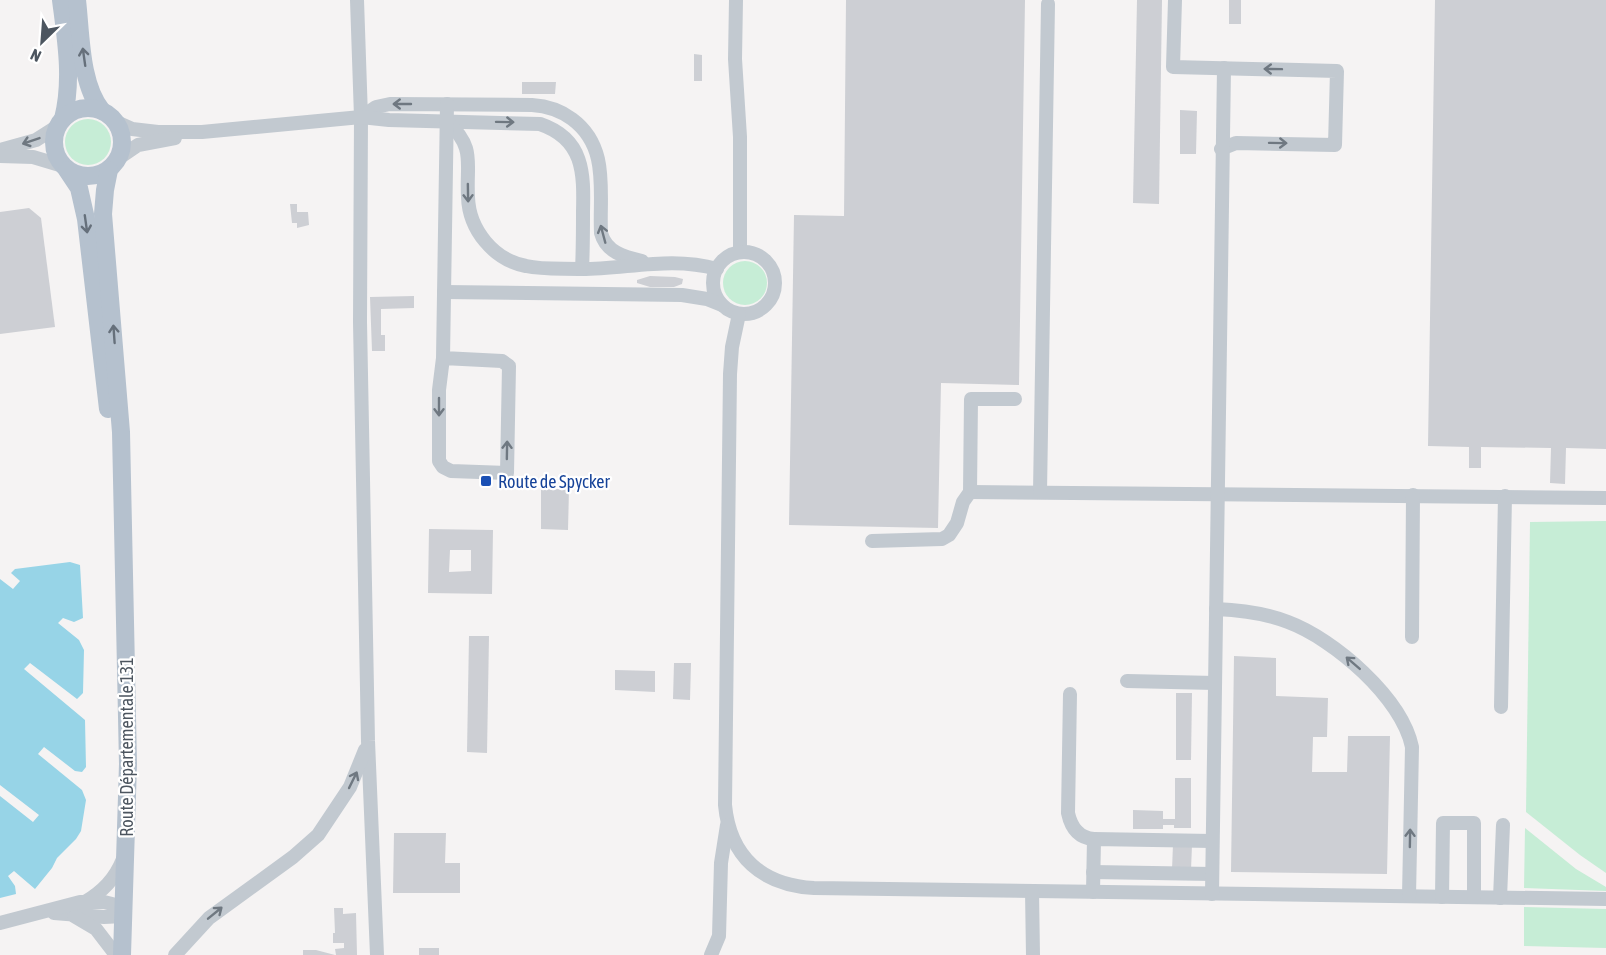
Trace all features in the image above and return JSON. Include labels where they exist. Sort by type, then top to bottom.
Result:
[{"type":"main road","points":[[61,0],[68,76],[67,101],[54,144],[56,156],[65,168],[77,175],[88,177],[99,175],[114,164],[122,139],[108,116],[95,102],[87,79],[77,0]]},
{"type":"main road","points":[[61,122],[79,109],[91,108],[108,116]]},
{"type":"main road","name":"Route Départementale 131","points":[[114,164],[105,190],[103,214],[119,401],[128,694],[122,955]]},
{"type":"main road","name":"Route Départementale 131","points":[[65,168],[79,188],[86,219],[123,539]]},
{"type":"street","points":[[357,0],[361,117],[360,322],[368,741],[377,955]]},
{"type":"street","points":[[736,0],[735,59],[740,137],[740,252]]},
{"type":"street","points":[[1175,0],[1173,67],[1337,71],[1335,145],[1236,142],[1221,149]]},
{"type":"street","points":[[1040,492],[1048,4]]},
{"type":"street","points":[[1212,894],[1221,149],[1224,68]]},
{"type":"street","points":[[361,117],[376,107],[386,104],[538,105],[557,110],[574,120],[591,139],[600,162],[601,233],[604,242],[622,256],[649,263]]},
{"type":"street","points":[[443,358],[502,361],[509,366],[507,473],[446,470],[439,456],[447,104]]},
{"type":"street","points":[[108,116],[132,129],[202,132]]},
{"type":"street","points":[[114,164],[138,145],[202,132],[361,117],[381,120],[535,123],[552,129],[568,142],[577,154],[583,173],[582,268]]},
{"type":"street","points":[[447,121],[459,134],[467,149],[469,207],[474,224],[488,245],[503,257],[525,266],[582,268],[649,263],[695,264],[715,273]]},
{"type":"street","points":[[0,150],[36,140],[61,122]]},
{"type":"street","points":[[0,156],[33,157],[65,168]]},
{"type":"street","points":[[444,292],[682,295],[707,299],[739,314],[752,313],[764,307],[772,297],[776,284],[773,271],[765,260],[753,253],[740,252],[725,259],[715,273],[698,289],[682,295]]},
{"type":"street","points":[[715,273],[714,291],[722,305]]},
{"type":"street","points":[[739,314],[730,374],[725,804],[728,824],[739,849],[752,865],[768,877],[793,885],[814,888],[1606,899]]},
{"type":"street","points":[[872,541],[942,539],[949,535],[957,523],[963,502],[970,492],[971,399],[1015,399]]},
{"type":"street","points":[[970,492],[1606,498]]},
{"type":"street","points":[[1412,638],[1413,495]]},
{"type":"street","points":[[1501,708],[1505,496]]},
{"type":"street","points":[[1216,609],[1267,615],[1295,624],[1316,635],[1362,672],[1379,688],[1390,704],[1412,747],[1409,896]]},
{"type":"street","points":[[1127,681],[1215,682]]},
{"type":"street","points":[[1070,694],[1068,813],[1072,826],[1078,833],[1084,838],[1094,839],[1212,841]]},
{"type":"street","points":[[174,955],[209,918],[299,852],[318,835],[350,787],[368,741]]},
{"type":"street","points":[[1442,897],[1443,823],[1474,823],[1474,897]]},
{"type":"street","points":[[711,955],[719,936],[721,863],[728,824]]},
{"type":"street","points":[[1500,898],[1503,825]]},
{"type":"street","points":[[1093,892],[1094,839]]},
{"type":"street","points":[[85,902],[111,882],[126,852]]},
{"type":"street","points":[[1093,872],[1212,874]]},
{"type":"street","points":[[1032,891],[1033,955]]},
{"type":"street","points":[[0,923],[67,904],[85,902],[104,902],[124,912]]},
{"type":"street","points":[[34,915],[67,913],[104,917],[124,912]]},
{"type":"street","points":[[67,913],[84,920],[96,929],[116,955]]},
{"type":"green space","points":[[88,119],[104,126],[111,142],[104,158],[88,165],[72,158],[65,142],[72,126]]},
{"type":"green space","points":[[745,261],[761,267],[767,283],[761,299],[745,305],[729,299],[723,283],[729,267]]},
{"type":"green space","points":[[1606,521],[1606,873],[1526,812],[1530,522]]},
{"type":"green space","points":[[1525,828],[1576,869],[1606,887],[1606,891],[1524,888]]},
{"type":"green space","points":[[1524,907],[1606,909],[1606,948],[1524,946]]},
{"type":"water","points":[[70,562],[80,565],[83,618],[74,622],[63,618],[58,623],[79,640],[84,650],[83,693],[77,699],[30,663],[24,669],[85,720],[86,767],[82,772],[75,771],[44,747],[38,754],[82,790],[86,800],[81,831],[57,858],[35,889],[14,871],[8,876],[15,886],[16,894],[0,898],[0,796],[33,822],[39,815],[0,785],[0,579],[13,589],[20,581],[11,573],[15,569]]},
{"type":"building","points":[[846,0],[1025,0],[1019,385],[941,383],[938,528],[789,525],[794,215],[844,216]]},
{"type":"building","points":[[1137,0],[1162,0],[1159,204],[1133,203]]},
{"type":"building","points":[[1229,0],[1241,0],[1241,24],[1229,24]]},
{"type":"building","points":[[1435,0],[1606,0],[1606,449],[1566,448],[1565,484],[1550,483],[1551,448],[1481,447],[1481,468],[1469,468],[1469,447],[1428,446]]},
{"type":"building","points":[[694,54],[702,55],[702,81],[694,81]]},
{"type":"building","points":[[522,82],[556,82],[555,94],[522,94]]},
{"type":"building","points":[[1180,110],[1197,111],[1196,154],[1180,154]]},
{"type":"building","points":[[290,204],[297,204],[297,212],[308,212],[309,225],[297,228],[297,223],[292,223]]},
{"type":"building","points":[[29,208],[41,218],[55,327],[0,334],[0,212]]},
{"type":"building","points":[[650,276],[683,279],[682,284],[674,287],[650,287],[637,283],[637,280]]},
{"type":"building","points":[[414,296],[414,308],[381,309],[381,335],[385,335],[385,351],[372,351],[370,297]]},
{"type":"building","points":[[541,489],[569,489],[568,530],[541,529]]},
{"type":"building","points":[[429,529],[493,530],[492,594],[428,593]],"holes":[[[450,550],[471,550],[471,571],[449,572]]]},
{"type":"building","points":[[469,636],[489,636],[487,753],[467,752]]},
{"type":"building","points":[[1234,656],[1276,658],[1276,696],[1328,698],[1327,737],[1313,737],[1312,772],[1347,772],[1348,736],[1390,736],[1387,874],[1231,872]]},
{"type":"building","points":[[674,663],[691,663],[690,700],[673,699]]},
{"type":"building","points":[[615,670],[655,671],[655,692],[615,690]]},
{"type":"building","points":[[1176,693],[1192,693],[1191,760],[1176,760]]},
{"type":"building","points":[[1175,778],[1191,778],[1191,828],[1174,828],[1174,825],[1163,825],[1163,829],[1133,829],[1133,810],[1163,811],[1163,819],[1175,819]]},
{"type":"building","points":[[394,833],[446,833],[445,863],[460,863],[460,893],[393,893]]},
{"type":"building","points":[[1173,844],[1192,845],[1191,870],[1172,870]]},
{"type":"building","points":[[334,908],[343,908],[343,914],[356,913],[357,955],[336,955],[335,949],[344,948],[344,943],[333,943]]},
{"type":"building","points":[[419,948],[439,948],[439,955],[419,955]]},
{"type":"building","points":[[303,950],[316,950],[335,955],[303,955]]},
{"type":"place","name":"Route de Spycker","points":[[486,481]]}]
